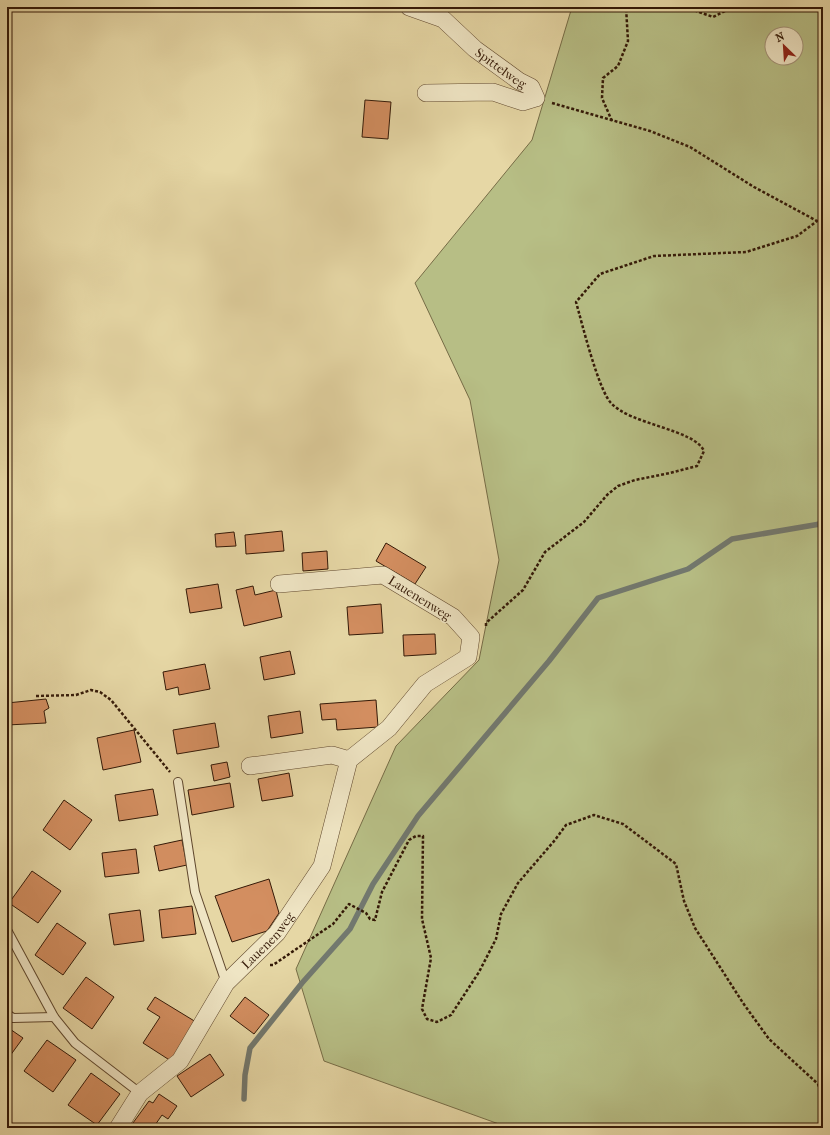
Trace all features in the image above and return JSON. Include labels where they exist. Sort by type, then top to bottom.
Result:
[{"type":"street","name":"Spittelweg","points":[[409,7],[443,19],[476,49],[519,81],[531,87],[536,98],[523,102],[493,92],[426,93]]},
{"type":"street","name":"Lauenenweg","points":[[118,1128],[140,1093],[180,1061],[226,983],[277,933],[322,866],[349,760],[389,728],[425,684],[468,657],[471,637],[453,617],[383,576],[279,584]]},
{"type":"street","points":[[250,766],[332,756],[349,760]]},
{"type":"lane","points":[[178,782],[195,892],[226,983]]},
{"type":"lane","points":[[7,930],[54,1017],[75,1043],[140,1093]]},
{"type":"lane","points":[[7,1014],[13,1018],[54,1017]]},
{"type":"path","points":[[612,121],[602,98],[603,78],[618,66],[628,40],[626,7]]},
{"type":"path","points":[[685,7],[713,17],[733,7]]},
{"type":"path","points":[[536,98],[650,131],[690,147],[754,187],[817,221]]},
{"type":"path","points":[[485,628],[486,623],[522,590],[545,552],[584,522],[607,495],[618,486],[635,480],[697,466],[704,451],[702,446],[686,436],[633,418],[620,411],[610,402],[604,392],[585,335],[576,302],[600,274],[654,256],[746,252],[797,236],[817,221],[823,220]]},
{"type":"path","points":[[36,696],[76,695],[91,690],[100,692],[111,700],[178,782]]},
{"type":"path","points":[[244,966],[273,965],[333,924],[349,904],[366,913],[370,919],[375,920],[382,892],[409,840],[416,836],[423,836],[422,919],[431,958],[422,1009],[427,1019],[437,1022],[451,1015],[478,972],[496,939],[501,914],[518,882],[555,840],[566,825],[594,815],[623,824],[676,864],[684,901],[695,928],[742,1003],[769,1039],[818,1084],[823,1102]]},
{"type":"green space","points":[[572,7],[823,7],[823,1128],[510,1128],[324,1061],[296,969],[396,746],[479,660],[499,560],[470,400],[415,283],[532,140]]},
{"type":"building","points":[[365,100],[391,102],[388,139],[362,137]]},
{"type":"building","points":[[282,531],[284,551],[246,554],[245,535]]},
{"type":"building","points":[[234,532],[236,546],[216,547],[215,534]]},
{"type":"building","points":[[386,543],[426,567],[415,584],[376,561]]},
{"type":"building","points":[[327,551],[328,569],[303,571],[302,553]]},
{"type":"building","points":[[218,584],[222,608],[190,613],[186,589]]},
{"type":"building","points":[[253,586],[255,595],[276,590],[282,617],[244,626],[236,590]]},
{"type":"building","points":[[381,604],[383,633],[349,635],[347,607]]},
{"type":"building","points":[[435,634],[436,654],[404,656],[403,635]]},
{"type":"building","points":[[290,651],[295,674],[264,680],[260,657]]},
{"type":"building","points":[[205,664],[210,689],[179,695],[178,687],[166,690],[163,672]]},
{"type":"building","points":[[46,699],[49,708],[44,711],[46,723],[7,725],[7,703]]},
{"type":"building","points":[[376,700],[378,727],[337,730],[336,719],[322,720],[320,704]]},
{"type":"building","points":[[300,711],[303,733],[271,738],[268,716]]},
{"type":"building","points":[[215,723],[219,747],[177,754],[173,730]]},
{"type":"building","points":[[134,730],[141,762],[103,770],[97,738]]},
{"type":"building","points":[[227,762],[230,777],[214,781],[211,765]]},
{"type":"building","points":[[289,773],[293,796],[262,801],[258,779]]},
{"type":"building","points":[[230,783],[234,807],[192,815],[188,790]]},
{"type":"building","points":[[153,789],[158,815],[119,821],[115,795]]},
{"type":"building","points":[[64,800],[92,820],[70,850],[43,830]]},
{"type":"building","points":[[182,840],[187,865],[159,871],[154,846]]},
{"type":"building","points":[[136,849],[139,873],[105,877],[102,853]]},
{"type":"building","points":[[32,871],[61,891],[38,923],[9,903]]},
{"type":"building","points":[[269,879],[279,913],[267,931],[232,942],[215,896]]},
{"type":"building","points":[[192,906],[196,934],[162,938],[159,910]]},
{"type":"building","points":[[140,910],[144,941],[114,945],[109,914]]},
{"type":"building","points":[[57,923],[86,943],[63,975],[35,955]]},
{"type":"building","points":[[7,944],[11,947],[7,953]]},
{"type":"building","points":[[86,977],[114,997],[92,1029],[63,1008]]},
{"type":"building","points":[[155,997],[196,1022],[171,1061],[143,1043],[160,1017],[147,1009]]},
{"type":"building","points":[[245,997],[269,1015],[254,1034],[230,1016]]},
{"type":"building","points":[[7,1027],[23,1038],[7,1060]]},
{"type":"building","points":[[47,1040],[76,1060],[53,1092],[24,1071]]},
{"type":"building","points":[[210,1054],[224,1075],[191,1097],[177,1076]]},
{"type":"building","points":[[91,1073],[120,1094],[97,1125],[68,1105]]},
{"type":"building","points":[[159,1094],[177,1106],[168,1119],[162,1115],[153,1128],[130,1127],[149,1101],[153,1103]]},
{"type":"waterway","points":[[820,524],[823,513]]},
{"type":"waterway","points":[[244,1099],[245,1075],[250,1048],[302,983],[350,929],[373,884],[418,816],[549,661],[598,598],[688,569],[732,539],[820,524],[823,525]]}]
